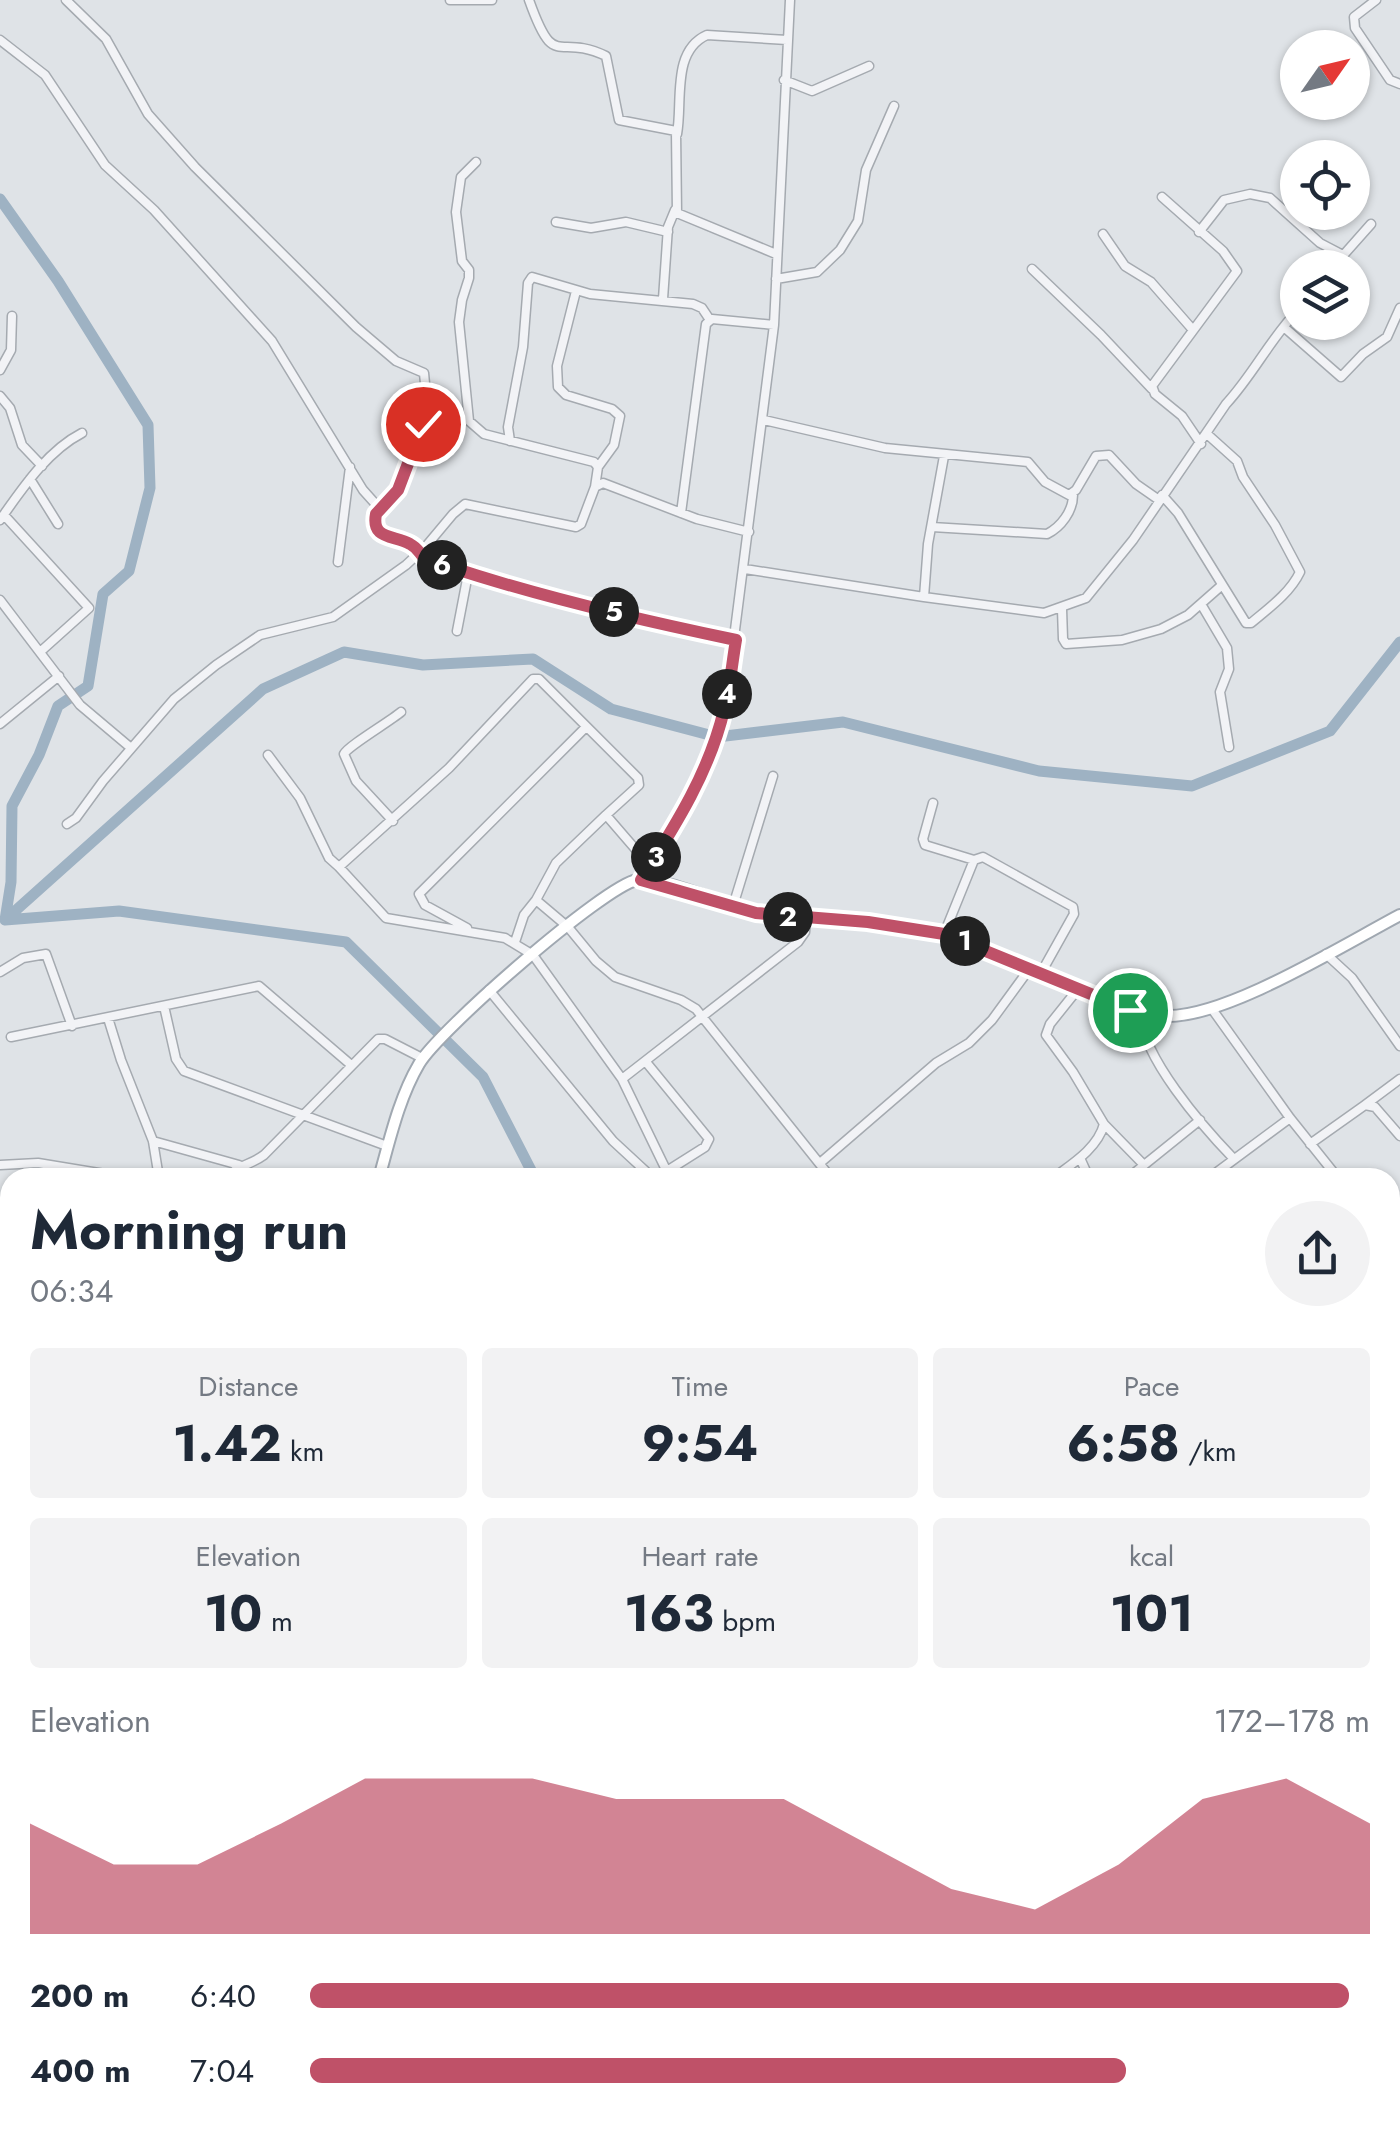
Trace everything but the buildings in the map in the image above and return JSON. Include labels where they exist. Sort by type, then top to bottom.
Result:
[{"type":"main road","points":[[382,1168],[408,1086],[422,1058],[440,1036],[490,990],[610,893],[641,880],[733,906],[806,919],[868,922],[944,934],[1078,990],[1140,1012],[1169,1016],[1212,1009],[1398,920]]},
{"type":"street","points":[[66,0],[106,40],[148,114],[195,167],[356,327],[396,361],[424,374],[423,424],[398,490],[374,522],[380,533],[388,539],[404,540],[422,551],[429,561],[468,574],[736,640]]},
{"type":"street","points":[[450,0],[492,0]]},
{"type":"street","points":[[529,0],[542,35],[552,45],[606,56],[619,120],[672,129],[677,134]]},
{"type":"street","points":[[641,880],[696,788],[725,708],[774,325],[790,0]]},
{"type":"street","points":[[1376,0],[1353,22],[1382,71],[1392,82],[1400,84]]},
{"type":"street","points":[[663,299],[668,232],[675,210],[683,65],[696,40],[707,35],[787,40]]},
{"type":"street","points":[[0,40],[45,75],[105,165],[154,210],[272,341],[380,509]]},
{"type":"street","points":[[784,80],[803,90],[812,90],[869,66]]},
{"type":"street","points":[[776,278],[817,272],[840,250],[858,221],[866,170],[894,106]]},
{"type":"street","points":[[476,162],[462,177],[456,212],[462,261],[470,278],[459,322],[468,421],[478,431],[594,462],[598,467]]},
{"type":"street","points":[[1199,232],[1224,200],[1250,194],[1270,198],[1320,243],[1333,250]]},
{"type":"street","points":[[1152,390],[1154,382],[1237,271],[1223,252],[1162,197]]},
{"type":"street","points":[[675,210],[776,254]]},
{"type":"street","points":[[556,222],[591,228],[626,222],[668,232]]},
{"type":"street","points":[[1345,250],[1371,224]]},
{"type":"street","points":[[1103,234],[1125,266],[1151,282],[1193,330]]},
{"type":"street","points":[[1032,269],[1182,416],[1201,444]]},
{"type":"street","points":[[510,441],[508,427],[524,347],[529,280],[536,276],[576,291],[698,305],[710,320],[774,325]]},
{"type":"street","points":[[67,824],[174,699],[260,635],[334,617],[406,565],[465,504],[576,527],[581,524],[596,487],[598,467],[614,446],[620,416],[612,409],[566,395],[556,382],[576,291]]},
{"type":"street","points":[[1299,340],[1341,377],[1387,337],[1400,308]]},
{"type":"street","points":[[0,370],[12,350],[12,316]]},
{"type":"street","points":[[681,513],[706,324],[710,320]]},
{"type":"street","points":[[745,568],[1035,612],[1062,609],[1094,592],[1280,334]]},
{"type":"street","points":[[0,396],[10,408],[22,445],[42,466]]},
{"type":"street","points":[[764,420],[860,444],[1028,462],[1046,482],[1073,494]]},
{"type":"street","points":[[40,652],[89,608],[2,517],[42,466],[82,433]]},
{"type":"street","points":[[932,526],[1047,534],[1058,528],[1096,456],[1104,454],[1117,461],[1136,484],[1178,513],[1248,624],[1277,602],[1300,572],[1233,455],[1207,434]]},
{"type":"street","points":[[924,597],[944,456]]},
{"type":"street","points":[[338,562],[350,467]]},
{"type":"street","points":[[30,479],[58,524]]},
{"type":"street","points":[[596,487],[603,483],[681,513],[750,532]]},
{"type":"street","points":[[457,631],[468,574]]},
{"type":"street","points":[[1062,609],[1062,640],[1069,646],[1133,638],[1178,622],[1222,586]]},
{"type":"street","points":[[0,600],[80,705],[131,748]]},
{"type":"street","points":[[1201,604],[1227,648],[1229,669],[1220,692],[1229,747]]},
{"type":"street","points":[[0,724],[59,676]]},
{"type":"street","points":[[339,868],[539,679],[640,782],[556,864],[524,915],[514,942]]},
{"type":"street","points":[[393,821],[356,781],[344,754],[350,745],[368,738],[401,712]]},
{"type":"street","points":[[471,930],[425,906],[419,894],[586,727]]},
{"type":"street","points":[[268,755],[300,798],[329,858],[386,918],[471,930],[514,942],[533,955],[622,1079],[665,1168]]},
{"type":"street","points":[[733,906],[773,776]]},
{"type":"street","points":[[933,803],[925,844],[974,860],[983,857],[1074,906],[1074,914],[1042,973]]},
{"type":"street","points":[[606,815],[650,866]]},
{"type":"street","points":[[944,934],[974,860]]},
{"type":"street","points":[[536,900],[568,927],[615,977],[681,1000],[701,1016],[824,1168]]},
{"type":"street","points":[[622,1079],[798,942],[805,932],[806,919]]},
{"type":"street","points":[[0,972],[23,958],[46,954],[72,1026]]},
{"type":"street","points":[[1326,954],[1352,978],[1400,1046]]},
{"type":"street","points":[[820,1163],[936,1063],[969,1043],[992,1020],[1030,968]]},
{"type":"street","points":[[11,1037],[260,986],[350,1064]]},
{"type":"street","points":[[490,990],[613,1140],[642,1168]]},
{"type":"street","points":[[1078,990],[1050,1024],[1046,1035],[1104,1124],[1144,1164]]},
{"type":"street","points":[[164,1006],[176,1059],[184,1071],[388,1146]]},
{"type":"street","points":[[1212,1009],[1330,1168]]},
{"type":"street","points":[[1140,1012],[1144,1033],[1174,1089],[1234,1158]]},
{"type":"street","points":[[108,1018],[120,1060],[154,1141],[157,1168]]},
{"type":"street","points":[[154,1141],[239,1164],[254,1162],[304,1116],[350,1064],[382,1039],[422,1058]]},
{"type":"street","points":[[646,1062],[709,1139],[705,1147],[676,1168]]},
{"type":"street","points":[[1310,1144],[1400,1079]]},
{"type":"street","points":[[1365,1105],[1381,1113],[1400,1136]]},
{"type":"street","points":[[1222,1168],[1290,1118]]},
{"type":"street","points":[[1139,1168],[1200,1120]]},
{"type":"street","points":[[1067,1168],[1100,1136],[1104,1124]]},
{"type":"street","points":[[1080,1158],[1084,1168]]},
{"type":"street","points":[[0,1166],[38,1162],[72,1168]]},
{"type":"street","points":[[235,1168],[239,1164]]},
{"type":"waterway","points":[[0,199],[58,281],[148,425],[150,488],[129,571],[103,594],[88,686],[58,706],[39,755],[12,806],[11,882],[5,920],[119,911],[346,942],[483,1077],[530,1168]]},
{"type":"waterway","points":[[5,920],[263,689],[344,652],[423,665],[533,659],[611,709],[717,737],[843,722],[1039,771],[1192,786],[1330,731],[1400,642]]},
{"type":"route","points":[[423,424],[398,490],[376,514],[376,528],[388,539],[404,540],[429,561],[468,574],[736,640],[725,708],[696,788],[641,880],[756,913],[868,922],[944,934],[1130,1010]]}]
